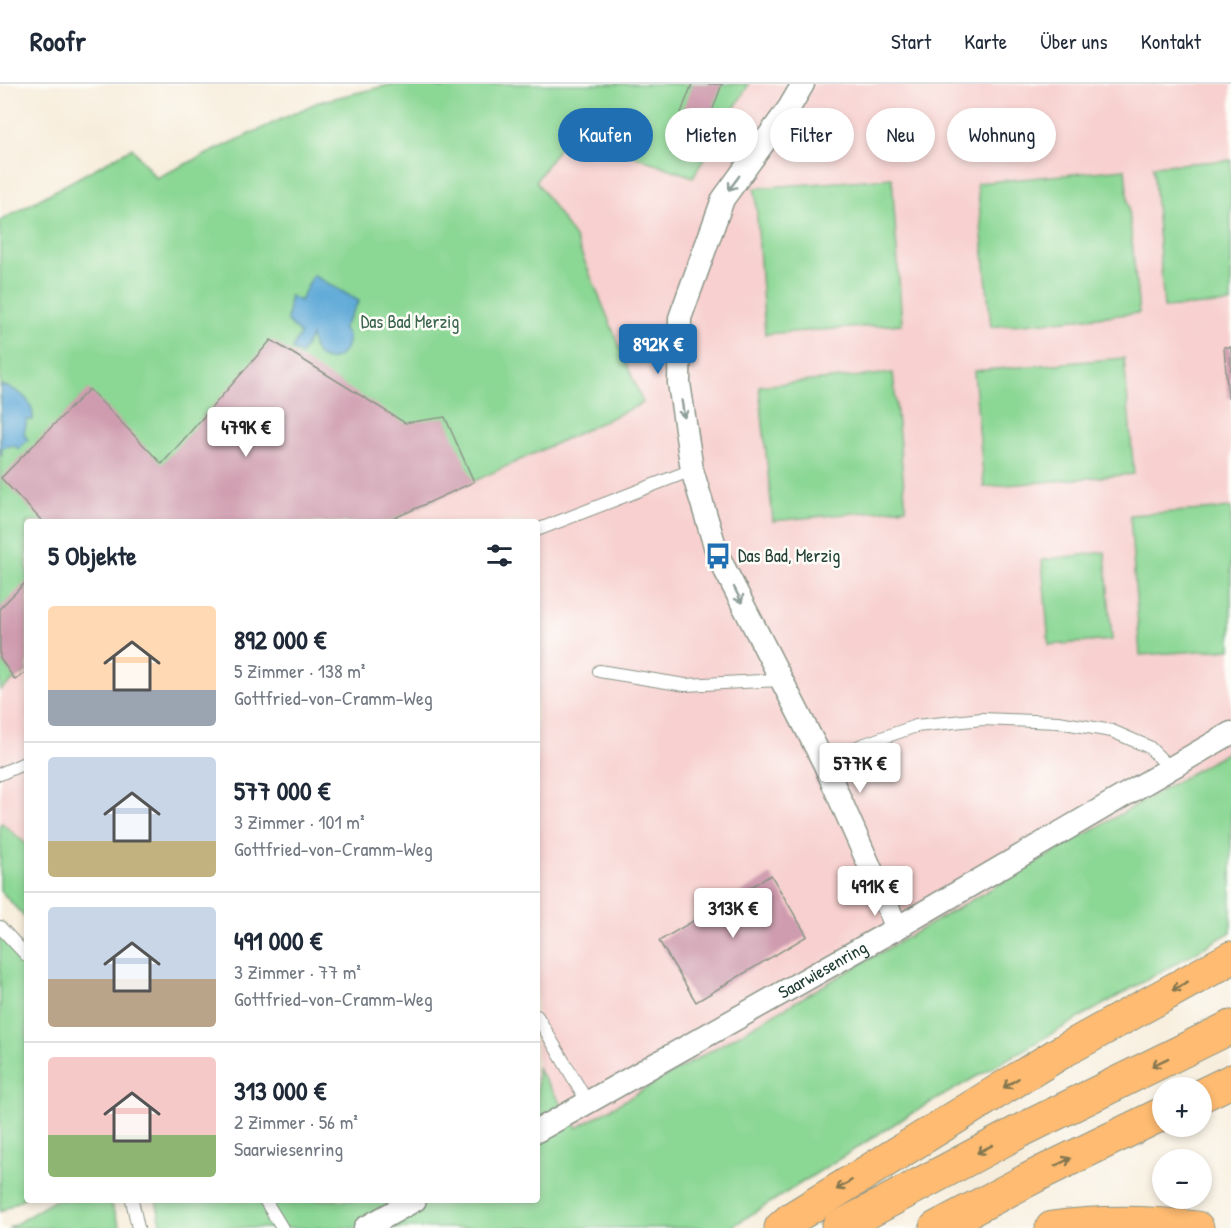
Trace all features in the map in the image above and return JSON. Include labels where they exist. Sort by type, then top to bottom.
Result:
[{"type":"highway","points":[[781,1228],[800,1213],[1063,1051],[1231,958]]},
{"type":"highway","points":[[838,1228],[1024,1129],[1231,1027]]},
{"type":"highway","points":[[1212,1090],[1231,1081]]},
{"type":"highway","points":[[936,1228],[1152,1119]]},
{"type":"highway","points":[[1052,1228],[1094,1222],[1129,1222],[1197,1228]]},
{"type":"street","points":[[803,84],[789,108],[723,199],[680,318],[679,383],[692,470],[718,556],[824,763],[897,928]]},
{"type":"street","name":"Saarwiesenring","points":[[540,1129],[897,928],[1231,733]]},
{"type":"street","points":[[364,1228],[410,1203]]},
{"type":"lane","points":[[540,529],[692,470]]},
{"type":"lane","points":[[599,671],[685,685],[782,680]]},
{"type":"lane","points":[[824,763],[916,726],[982,719],[1058,722],[1112,731],[1149,747],[1170,768]]},
{"type":"lane","points":[[0,774],[24,763]]},
{"type":"lane","points":[[0,927],[24,953]]},
{"type":"lane","points":[[540,1021],[588,1103]]},
{"type":"lane","points":[[133,1203],[138,1228]]},
{"type":"lane","points":[[267,1203],[282,1228]]},
{"type":"shaded area","points":[[749,84],[1231,84],[1231,750],[577,1128],[540,1072],[540,519],[392,519],[643,403],[575,238],[536,181],[558,149],[558,162],[651,162],[693,177],[702,162],[758,162],[758,108],[735,108]]},
{"type":"shaded area","points":[[24,673],[24,842],[3,823],[0,824],[0,690]]},
{"type":"green space","name":"Das Bad Merzig","points":[[394,84],[425,84],[443,88],[444,84],[749,84],[735,108],[665,108],[665,162],[702,162],[693,177],[651,162],[653,162],[653,108],[558,108],[558,149],[536,181],[575,238],[643,403],[392,519],[24,519],[24,673],[0,690],[0,221],[132,148],[156,178],[318,102]]},
{"type":"green space","points":[[1231,160],[1231,303],[1164,308],[1153,166]]},
{"type":"green space","points":[[1125,169],[1139,313],[991,327],[977,183]]},
{"type":"green space","points":[[892,178],[902,324],[765,334],[755,188]]},
{"type":"green space","points":[[1124,358],[1134,474],[984,487],[974,371]]},
{"type":"green space","points":[[893,373],[906,508],[773,521],[759,386]]},
{"type":"green space","points":[[1231,508],[1231,649],[1140,655],[1130,515]]},
{"type":"green space","points":[[1105,552],[1112,640],[1049,645],[1042,560]]},
{"type":"green space","points":[[1231,750],[1231,932],[907,1116],[730,1228],[162,1228],[157,1203],[540,1203],[540,1072],[577,1128]]},
{"type":"green space","points":[[2,823],[24,842],[24,917],[0,890],[0,824]]},
{"type":"green space","points":[[0,923],[24,951],[24,1198],[0,1212]]},
{"type":"green space","points":[[50,1203],[110,1203],[121,1228],[9,1228]]},
{"type":"water","points":[[313,275],[359,301],[343,328],[348,336],[348,345],[337,358],[329,360],[321,358],[315,350],[311,336],[301,355],[292,349],[300,334],[287,321],[290,296],[300,301]]},
{"type":"water","points":[[1,385],[14,390],[28,401],[33,420],[27,420],[24,434],[28,440],[18,449],[14,445],[1,448],[2,455],[0,455]]},
{"type":"building","points":[[692,84],[722,84],[713,108],[683,108]]},
{"type":"building","points":[[271,340],[405,423],[445,417],[474,482],[393,519],[40,519],[1,478],[89,389],[162,464]]},
{"type":"building","points":[[1224,347],[1231,347],[1231,397],[1228,398]]},
{"type":"building","points":[[24,584],[24,673],[15,680],[0,658],[0,608]]},
{"type":"building","points":[[771,875],[807,936],[696,1002],[659,941]]},
{"type":"place","name":"Das Bad, Merzig","points":[[718,556]]}]
